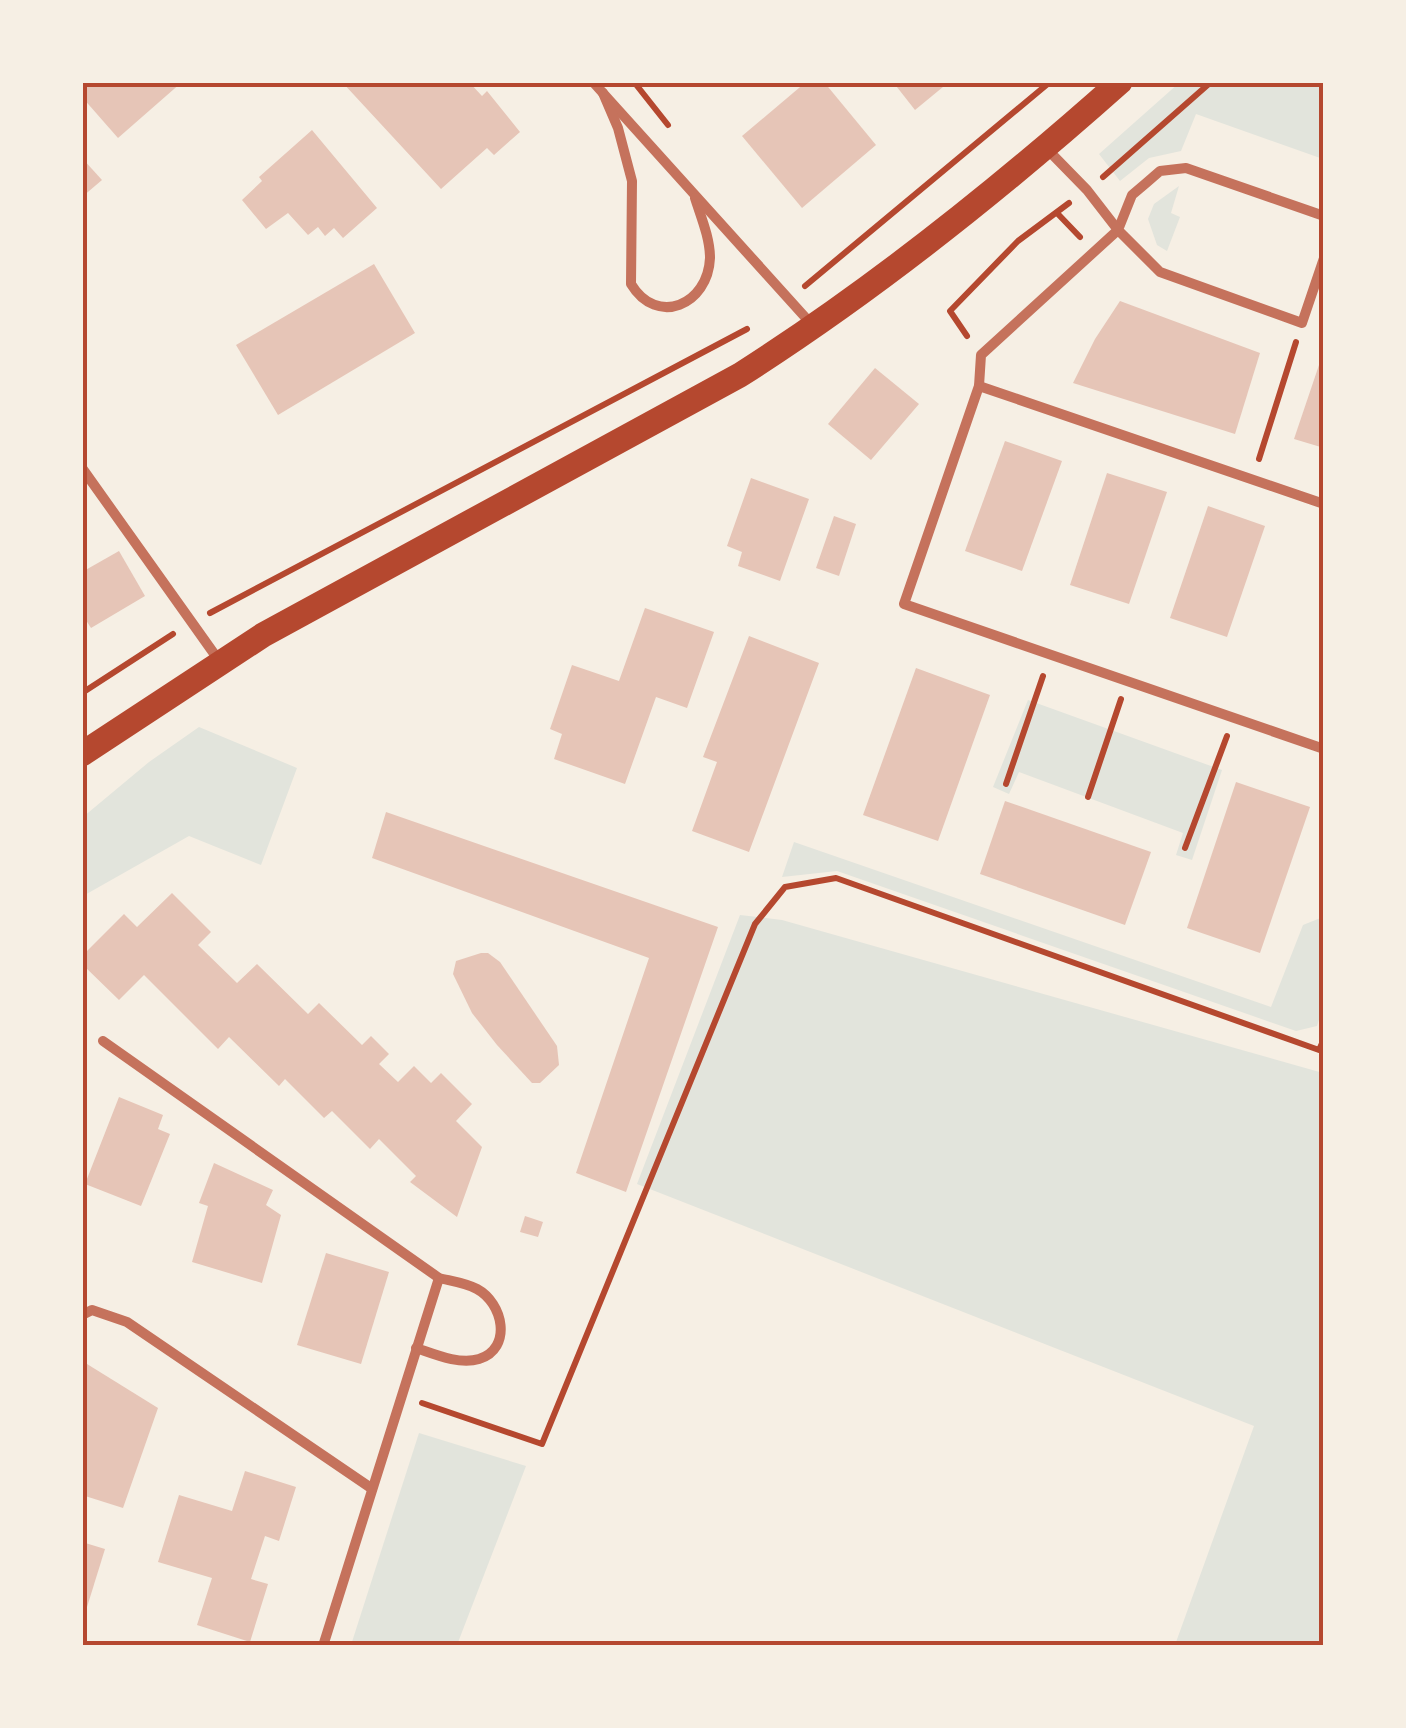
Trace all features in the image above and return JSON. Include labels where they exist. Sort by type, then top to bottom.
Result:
[{"type":"main road","points":[[82,754],[263,635],[740,375],[815,328],[1046,148],[1120,82]]},
{"type":"street","points":[[593,82],[815,328]]},
{"type":"street","points":[[604,93],[632,181],[631,284],[639,298],[660,308],[681,305],[695,295],[704,281],[710,259],[695,198]]},
{"type":"street","points":[[1046,148],[1160,272],[1302,323],[1324,258]]},
{"type":"street","points":[[1324,216],[1186,168],[1160,171],[1144,184],[1132,196],[1118,230],[981,354],[979,386],[904,604],[1324,750]]},
{"type":"street","points":[[979,386],[1324,504]]},
{"type":"street","points":[[82,468],[220,662]]},
{"type":"street","points":[[103,1041],[438,1278],[476,1288],[492,1300],[502,1317],[500,1336],[490,1352],[477,1360],[454,1359],[416,1348]]},
{"type":"street","points":[[323,1646],[438,1278]]},
{"type":"street","points":[[82,1315],[92,1310],[128,1322],[371,1488]]},
{"type":"path","points":[[82,693],[193,622],[760,323],[1050,82]]},
{"type":"path","points":[[1103,177],[1211,82]]},
{"type":"path","points":[[981,354],[950,312],[1018,241],[1057,212],[1080,237]]},
{"type":"path","points":[[1253,479],[1302,323]]},
{"type":"path","points":[[1006,784],[1034,703]]},
{"type":"path","points":[[1088,798],[1111,731]]},
{"type":"path","points":[[1185,848],[1215,767]]},
{"type":"path","points":[[401,1396],[542,1444],[754,924],[785,887],[836,878],[1320,1050],[1324,1039]]},
{"type":"shaded area","points":[[1179,83],[1323,83],[1323,159],[1196,114],[1181,151],[1149,158],[1120,181],[1099,154]]},
{"type":"shaded area","points":[[1179,186],[1171,213],[1180,217],[1167,251],[1157,245],[1148,219],[1154,204]]},
{"type":"shaded area","points":[[1028,700],[1222,770],[1192,860],[1176,855],[1183,833],[1019,772],[1009,794],[993,787]]},
{"type":"shaded area","points":[[199,727],[297,768],[261,865],[189,836],[83,896],[83,817]]},
{"type":"shaded area","points":[[794,842],[1271,1007],[1303,925],[1323,917],[1323,1007],[1317,1026],[1296,1031],[837,871],[782,877]]},
{"type":"shaded area","points":[[740,915],[782,920],[1323,1073],[1323,1645],[1175,1645],[1254,1426],[637,1184]]},
{"type":"shaded area","points":[[419,1433],[526,1466],[457,1645],[351,1645]]},
{"type":"building","points":[[82,82],[182,82],[118,138],[82,97]]},
{"type":"building","points":[[342,82],[469,82],[482,96],[487,91],[520,132],[494,155],[487,148],[441,189]]},
{"type":"building","points":[[806,82],[824,82],[876,145],[802,208],[742,136]]},
{"type":"building","points":[[893,82],[949,82],[915,110]]},
{"type":"building","points":[[312,130],[377,208],[343,238],[334,228],[325,236],[318,227],[308,235],[288,213],[266,229],[242,200],[262,181],[259,177]]},
{"type":"building","points":[[82,158],[102,180],[82,197]]},
{"type":"building","points":[[374,264],[415,333],[278,415],[236,345]]},
{"type":"building","points":[[1120,301],[1260,353],[1235,434],[1073,383]]},
{"type":"building","points":[[1320,362],[1324,363],[1324,448],[1294,439]]},
{"type":"building","points":[[875,368],[919,404],[871,460],[828,424]]},
{"type":"building","points":[[1005,441],[1062,461],[1022,571],[965,551]]},
{"type":"building","points":[[1107,473],[1167,492],[1129,604],[1070,585]]},
{"type":"building","points":[[751,478],[809,499],[780,581],[738,566],[742,552],[727,546]]},
{"type":"building","points":[[1208,506],[1265,526],[1227,637],[1170,618]]},
{"type":"building","points":[[834,516],[856,524],[839,576],[816,568]]},
{"type":"building","points":[[119,551],[145,596],[91,628],[82,614],[82,572]]},
{"type":"building","points":[[645,608],[714,632],[687,708],[656,697],[625,784],[554,759],[562,734],[550,729],[572,665],[619,681]]},
{"type":"building","points":[[749,636],[819,663],[749,852],[692,831],[717,762],[703,757]]},
{"type":"building","points":[[916,668],[990,695],[938,841],[863,815]]},
{"type":"building","points":[[1236,782],[1310,807],[1260,953],[1187,928]]},
{"type":"building","points":[[1005,801],[1151,852],[1125,925],[980,874]]},
{"type":"building","points":[[386,812],[718,927],[626,1192],[576,1173],[649,958],[372,858]]},
{"type":"building","points":[[172,893],[211,932],[198,945],[237,983],[257,964],[308,1014],[319,1003],[362,1045],[371,1036],[389,1054],[379,1064],[398,1082],[414,1066],[431,1083],[441,1073],[472,1104],[456,1121],[482,1147],[457,1217],[410,1182],[416,1176],[379,1139],[370,1149],[332,1111],[324,1118],[285,1079],[279,1086],[229,1037],[218,1049],[144,975],[119,1000],[82,964],[82,956],[124,914],[137,927]]},
{"type":"building","points":[[481,953],[500,962],[557,1046],[559,1065],[540,1083],[532,1083],[497,1045],[472,1013],[453,974],[456,961]]},
{"type":"building","points":[[119,1097],[163,1115],[158,1129],[170,1134],[141,1206],[85,1184]]},
{"type":"building","points":[[214,1163],[273,1190],[266,1205],[281,1215],[262,1283],[192,1262],[208,1206],[199,1203]]},
{"type":"building","points":[[525,1216],[543,1222],[538,1237],[520,1232]]},
{"type":"building","points":[[326,1253],[389,1272],[361,1364],[297,1345]]},
{"type":"building","points":[[87,1364],[158,1408],[123,1508],[82,1495],[82,1378]]},
{"type":"building","points":[[245,1471],[296,1487],[279,1541],[265,1536],[251,1579],[268,1584],[250,1642],[197,1625],[212,1578],[158,1562],[179,1495],[232,1511]]},
{"type":"building","points":[[82,1542],[105,1549],[83,1620],[82,1620]]}]
